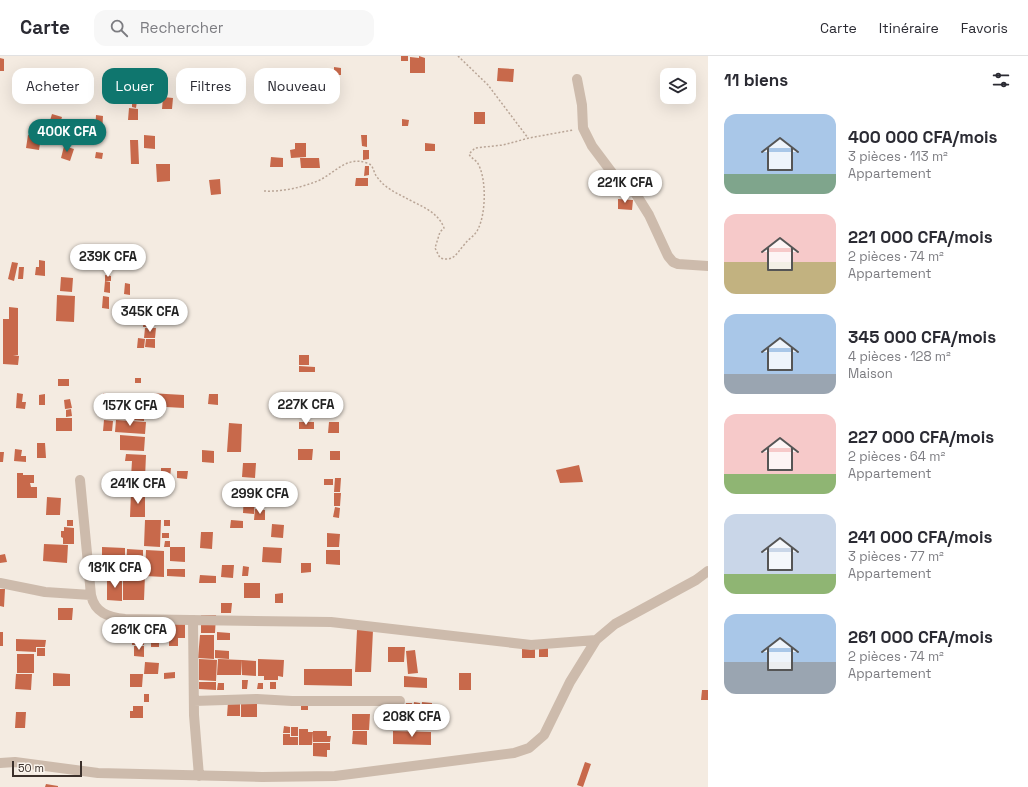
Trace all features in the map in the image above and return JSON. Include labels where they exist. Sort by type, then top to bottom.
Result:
[{"type":"street","points":[[577,79],[582,105],[583,128],[592,146],[613,174],[634,191],[649,215],[663,246],[673,262],[708,266]]},
{"type":"street","points":[[80,480],[91,595],[93,603],[100,612],[113,617],[331,622],[531,645],[596,640]]},
{"type":"street","points":[[0,763],[27,763],[98,773],[262,777],[335,776],[477,758],[529,748],[544,735],[570,682],[596,640],[615,624],[708,572]]},
{"type":"street","points":[[0,584],[38,591],[91,595]]},
{"type":"street","points":[[193,620],[194,734],[199,776]]},
{"type":"street","points":[[194,701],[257,699],[292,701],[400,701]]},
{"type":"path","points":[[458,56],[488,86],[529,138]]},
{"type":"path","points":[[264,191],[279,192],[316,182],[343,164],[353,161],[369,163],[373,167],[376,176],[387,188],[433,213],[442,221],[444,228],[440,232],[435,248],[440,258],[446,260],[457,256],[464,245],[478,230],[484,215],[484,188],[477,162],[469,154],[471,150],[475,148],[503,145],[529,138],[583,128]]},
{"type":"building","points":[[401,56],[408,56],[408,61],[401,61]]},
{"type":"building","points":[[419,56],[425,58],[425,73],[410,73],[410,57],[419,58]]},
{"type":"building","points":[[0,58],[4,59],[4,71],[0,71]]},
{"type":"building","points":[[334,67],[341,68],[341,75],[340,68]]},
{"type":"building","points":[[498,68],[514,69],[513,82],[497,81]]},
{"type":"building","points":[[168,98],[173,98],[172,109],[162,109],[162,104],[168,104]]},
{"type":"building","points":[[132,104],[137,104],[136,108],[132,107]]},
{"type":"building","points":[[129,108],[138,109],[138,120],[128,120]]},
{"type":"building","points":[[474,112],[485,112],[485,124],[474,124]]},
{"type":"building","points":[[52,114],[62,117],[58,130],[48,127]]},
{"type":"building","points":[[96,115],[103,116],[102,133],[95,133]]},
{"type":"building","points":[[402,119],[409,120],[408,126],[402,126]]},
{"type":"building","points":[[28,135],[41,137],[39,150],[26,148]]},
{"type":"building","points":[[144,135],[155,136],[155,149],[144,148]]},
{"type":"building","points":[[361,135],[367,135],[367,147],[362,146]]},
{"type":"building","points":[[130,140],[138,140],[139,164],[131,164]]},
{"type":"building","points":[[295,143],[306,143],[306,157],[291,158],[290,150],[295,149]]},
{"type":"building","points":[[425,143],[435,144],[435,151],[425,151]]},
{"type":"building","points":[[64,146],[74,149],[70,161],[61,158]]},
{"type":"building","points":[[363,150],[369,150],[369,159],[363,160]]},
{"type":"building","points":[[96,152],[103,153],[102,159],[95,158]]},
{"type":"building","points":[[271,157],[283,158],[283,167],[270,167]]},
{"type":"building","points":[[300,158],[319,158],[320,168],[301,168]]},
{"type":"building","points":[[156,164],[170,164],[170,181],[157,182]]},
{"type":"building","points":[[365,166],[369,166],[369,175],[364,176]]},
{"type":"building","points":[[356,178],[368,178],[368,186],[355,186]]},
{"type":"building","points":[[220,179],[221,194],[211,195],[209,180]]},
{"type":"building","points":[[618,199],[633,200],[632,210],[618,209]]},
{"type":"building","points":[[39,260],[45,261],[45,276],[35,275],[36,267],[39,267]]},
{"type":"building","points":[[12,262],[18,263],[14,281],[8,279]]},
{"type":"building","points":[[19,267],[24,267],[23,279],[18,279]]},
{"type":"building","points":[[105,275],[111,276],[111,281],[105,281]]},
{"type":"building","points":[[61,277],[73,278],[72,292],[60,291]]},
{"type":"building","points":[[105,281],[110,282],[110,293],[104,292]]},
{"type":"building","points":[[125,283],[130,284],[130,295],[124,294]]},
{"type":"building","points":[[57,295],[75,296],[74,322],[56,321]]},
{"type":"building","points":[[103,296],[109,297],[109,309],[102,308]]},
{"type":"building","points":[[9,307],[18,308],[18,355],[13,355],[19,356],[18,365],[3,364],[3,319],[9,319]]},
{"type":"building","points":[[144,315],[151,315],[150,327],[143,327]]},
{"type":"building","points":[[145,328],[156,328],[155,338],[144,338]]},
{"type":"building","points":[[138,338],[145,339],[144,348],[137,348]]},
{"type":"building","points":[[146,339],[155,339],[155,348],[145,347]]},
{"type":"building","points":[[299,355],[309,355],[309,365],[299,365]]},
{"type":"building","points":[[299,366],[315,367],[315,372],[299,372]]},
{"type":"building","points":[[135,378],[141,378],[141,383],[135,383]]},
{"type":"building","points":[[58,379],[69,379],[69,386],[58,386]]},
{"type":"building","points":[[17,393],[23,394],[22,402],[26,402],[25,409],[16,408]]},
{"type":"building","points":[[103,393],[129,395],[128,409],[103,408]]},
{"type":"building","points":[[149,393],[184,395],[184,408],[148,406]]},
{"type":"building","points":[[45,394],[45,405],[39,405],[39,395]]},
{"type":"building","points":[[209,394],[218,394],[218,405],[208,404]]},
{"type":"building","points":[[133,398],[145,399],[145,408],[133,408]]},
{"type":"building","points":[[70,399],[72,408],[65,409],[64,400]]},
{"type":"building","points":[[71,409],[72,416],[66,417],[66,410]]},
{"type":"building","points":[[134,409],[144,410],[144,421],[133,420]]},
{"type":"building","points":[[56,418],[72,418],[72,431],[56,431]]},
{"type":"building","points":[[104,420],[113,421],[112,431],[103,431]]},
{"type":"building","points":[[116,420],[146,422],[145,434],[115,432]]},
{"type":"building","points":[[299,422],[314,422],[314,429],[299,429]]},
{"type":"building","points":[[329,422],[339,422],[339,433],[328,433]]},
{"type":"building","points":[[229,423],[242,424],[241,452],[227,452]]},
{"type":"building","points":[[120,435],[145,437],[144,451],[120,450]]},
{"type":"building","points":[[37,443],[45,443],[46,458],[37,458]]},
{"type":"building","points":[[15,449],[22,450],[21,456],[26,456],[26,462],[14,461]]},
{"type":"building","points":[[298,449],[313,449],[312,460],[298,460]]},
{"type":"building","points":[[202,450],[214,451],[214,463],[202,462]]},
{"type":"building","points":[[330,451],[340,451],[340,460],[330,460]]},
{"type":"building","points":[[0,452],[4,452],[3,462],[0,462]]},
{"type":"building","points":[[126,454],[146,455],[145,478],[131,477],[132,461],[125,461]]},
{"type":"building","points":[[243,463],[256,463],[255,478],[242,477]]},
{"type":"building","points":[[579,465],[583,482],[560,483],[556,470]]},
{"type":"building","points":[[161,468],[171,468],[170,478],[161,477]]},
{"type":"building","points":[[125,471],[130,471],[130,478],[124,477]]},
{"type":"building","points":[[177,471],[188,471],[187,479],[177,478]]},
{"type":"building","points":[[17,473],[23,473],[23,475],[34,475],[34,483],[30,483],[31,487],[37,487],[37,498],[17,498]]},
{"type":"building","points":[[335,478],[341,478],[340,492],[334,492]]},
{"type":"building","points":[[324,479],[333,479],[333,485],[324,485]]},
{"type":"building","points":[[131,493],[145,494],[145,517],[130,517]]},
{"type":"building","points":[[244,493],[255,493],[254,514],[243,513]]},
{"type":"building","points":[[334,493],[341,493],[340,506],[334,506]]},
{"type":"building","points":[[47,497],[61,498],[60,515],[46,515]]},
{"type":"building","points":[[335,507],[340,508],[339,518],[333,517]]},
{"type":"building","points":[[255,509],[265,510],[265,520],[254,520]]},
{"type":"building","points":[[67,520],[73,520],[73,526],[67,526]]},
{"type":"building","points":[[145,520],[161,520],[160,547],[144,546]]},
{"type":"building","points":[[164,520],[170,520],[170,526],[164,526]]},
{"type":"building","points":[[231,520],[243,521],[243,528],[230,528]]},
{"type":"building","points":[[272,524],[284,525],[283,538],[271,537]]},
{"type":"building","points":[[64,527],[74,528],[74,544],[63,544],[61,531],[64,531]]},
{"type":"building","points":[[201,532],[213,532],[212,549],[200,548]]},
{"type":"building","points":[[162,533],[169,533],[169,538],[162,538]]},
{"type":"building","points":[[327,533],[340,534],[339,547],[327,547]]},
{"type":"building","points":[[165,541],[170,541],[170,547],[164,547]]},
{"type":"building","points":[[44,544],[68,545],[67,563],[43,561]]},
{"type":"building","points":[[102,547],[125,548],[125,561],[102,560]]},
{"type":"building","points":[[170,547],[185,547],[185,562],[170,561]]},
{"type":"building","points":[[263,547],[282,548],[281,563],[262,562]]},
{"type":"building","points":[[127,549],[143,550],[143,572],[126,572]]},
{"type":"building","points":[[146,550],[164,551],[164,577],[145,576]]},
{"type":"building","points":[[326,550],[340,550],[340,565],[326,564]]},
{"type":"building","points":[[5,554],[7,562],[0,563],[0,555]]},
{"type":"building","points":[[301,563],[311,563],[311,572],[301,573]]},
{"type":"building","points":[[102,564],[123,564],[123,576],[102,576]]},
{"type":"building","points":[[222,565],[234,565],[233,578],[221,577]]},
{"type":"building","points":[[243,566],[249,567],[248,576],[242,576]]},
{"type":"building","points":[[167,569],[185,569],[185,577],[167,576]]},
{"type":"building","points":[[129,574],[145,575],[144,600],[123,600],[123,581],[128,581]]},
{"type":"building","points":[[200,575],[216,576],[216,583],[199,583]]},
{"type":"building","points":[[107,578],[122,578],[122,601],[107,600]]},
{"type":"building","points":[[244,583],[260,583],[260,598],[244,598]]},
{"type":"building","points":[[0,589],[5,589],[4,607],[0,606]]},
{"type":"building","points":[[283,593],[283,603],[275,603],[275,594]]},
{"type":"building","points":[[221,603],[232,603],[231,613],[221,613]]},
{"type":"building","points":[[58,608],[73,608],[72,620],[58,620]]},
{"type":"building","points":[[201,615],[216,615],[215,633],[201,633]]},
{"type":"building","points":[[145,623],[185,624],[185,638],[178,638],[178,646],[169,646],[169,640],[159,639],[159,647],[151,647],[151,639],[145,639]]},
{"type":"building","points":[[357,630],[373,630],[371,672],[355,672]]},
{"type":"building","points":[[0,632],[3,632],[3,646],[0,646]]},
{"type":"building","points":[[132,632],[144,633],[144,645],[132,645]]},
{"type":"building","points":[[217,632],[230,633],[230,640],[217,640]]},
{"type":"building","points":[[200,635],[214,635],[214,659],[198,658]]},
{"type":"building","points":[[16,639],[46,640],[45,647],[36,647],[36,652],[16,651]]},
{"type":"building","points":[[134,646],[144,646],[144,657],[134,656]]},
{"type":"building","points":[[522,646],[535,647],[535,658],[522,658]]},
{"type":"building","points":[[539,646],[548,646],[548,657],[539,657]]},
{"type":"building","points":[[388,647],[405,647],[404,662],[388,662]]},
{"type":"building","points":[[37,648],[45,648],[45,656],[37,656]]},
{"type":"building","points":[[215,650],[229,651],[229,659],[215,658]]},
{"type":"building","points":[[415,650],[418,673],[408,674],[406,651]]},
{"type":"building","points":[[17,654],[34,654],[34,673],[17,673]]},
{"type":"building","points":[[199,659],[217,660],[216,681],[199,680]]},
{"type":"building","points":[[218,659],[242,660],[241,675],[217,675]]},
{"type":"building","points":[[258,659],[284,660],[283,677],[278,676],[278,680],[264,680],[264,676],[258,676]]},
{"type":"building","points":[[242,660],[256,661],[256,676],[242,675]]},
{"type":"building","points":[[145,662],[159,663],[158,674],[144,674]]},
{"type":"building","points":[[304,669],[352,669],[352,686],[304,685]]},
{"type":"building","points":[[175,672],[175,678],[164,679],[164,673]]},
{"type":"building","points":[[53,673],[70,674],[70,686],[53,686]]},
{"type":"building","points":[[459,673],[471,673],[471,690],[459,690]]},
{"type":"building","points":[[16,674],[32,674],[31,690],[15,689]]},
{"type":"building","points":[[130,674],[143,674],[142,687],[130,687]]},
{"type":"building","points":[[404,676],[427,678],[427,688],[404,687]]},
{"type":"building","points":[[242,680],[248,680],[247,689],[242,689]]},
{"type":"building","points":[[199,682],[216,682],[216,690],[199,689]]},
{"type":"building","points":[[270,682],[276,682],[276,689],[270,689]]},
{"type":"building","points":[[218,683],[224,683],[224,690],[217,690]]},
{"type":"building","points":[[258,683],[263,683],[263,689],[257,689]]},
{"type":"building","points":[[702,690],[708,690],[708,700],[701,700]]},
{"type":"building","points":[[144,694],[149,694],[149,702],[144,702]]},
{"type":"building","points":[[228,702],[240,703],[240,716],[227,716]]},
{"type":"building","points":[[391,702],[398,702],[398,716],[391,716]]},
{"type":"building","points":[[414,702],[420,703],[420,716],[413,716]]},
{"type":"building","points":[[422,702],[432,703],[431,724],[421,723]]},
{"type":"building","points":[[301,703],[308,703],[308,710],[301,710]]},
{"type":"building","points":[[406,703],[412,703],[411,716],[405,716]]},
{"type":"building","points":[[241,704],[257,704],[257,717],[241,717]]},
{"type":"building","points":[[133,706],[143,706],[143,718],[130,718],[130,711],[133,711]]},
{"type":"building","points":[[16,712],[26,712],[25,728],[15,728]]},
{"type":"building","points":[[352,714],[370,714],[369,730],[352,730]]},
{"type":"building","points":[[392,717],[420,717],[420,724],[431,724],[431,730],[392,730]]},
{"type":"building","points":[[284,726],[290,727],[290,733],[283,733]]},
{"type":"building","points":[[291,727],[298,727],[298,736],[291,736]]},
{"type":"building","points":[[299,729],[308,729],[308,732],[313,732],[312,745],[299,745]]},
{"type":"building","points":[[313,731],[327,731],[327,736],[331,736],[330,742],[313,742]]},
{"type":"building","points":[[353,731],[367,731],[367,745],[352,744]]},
{"type":"building","points":[[393,731],[431,732],[431,745],[393,744]]},
{"type":"building","points":[[283,734],[290,734],[290,737],[298,737],[298,745],[283,745]]},
{"type":"building","points":[[313,743],[330,743],[330,750],[327,750],[327,757],[313,756]]},
{"type":"building","points":[[585,762],[591,764],[583,787],[577,785]]},
{"type":"building","points":[[46,784],[58,786],[58,787],[45,787]]}]
